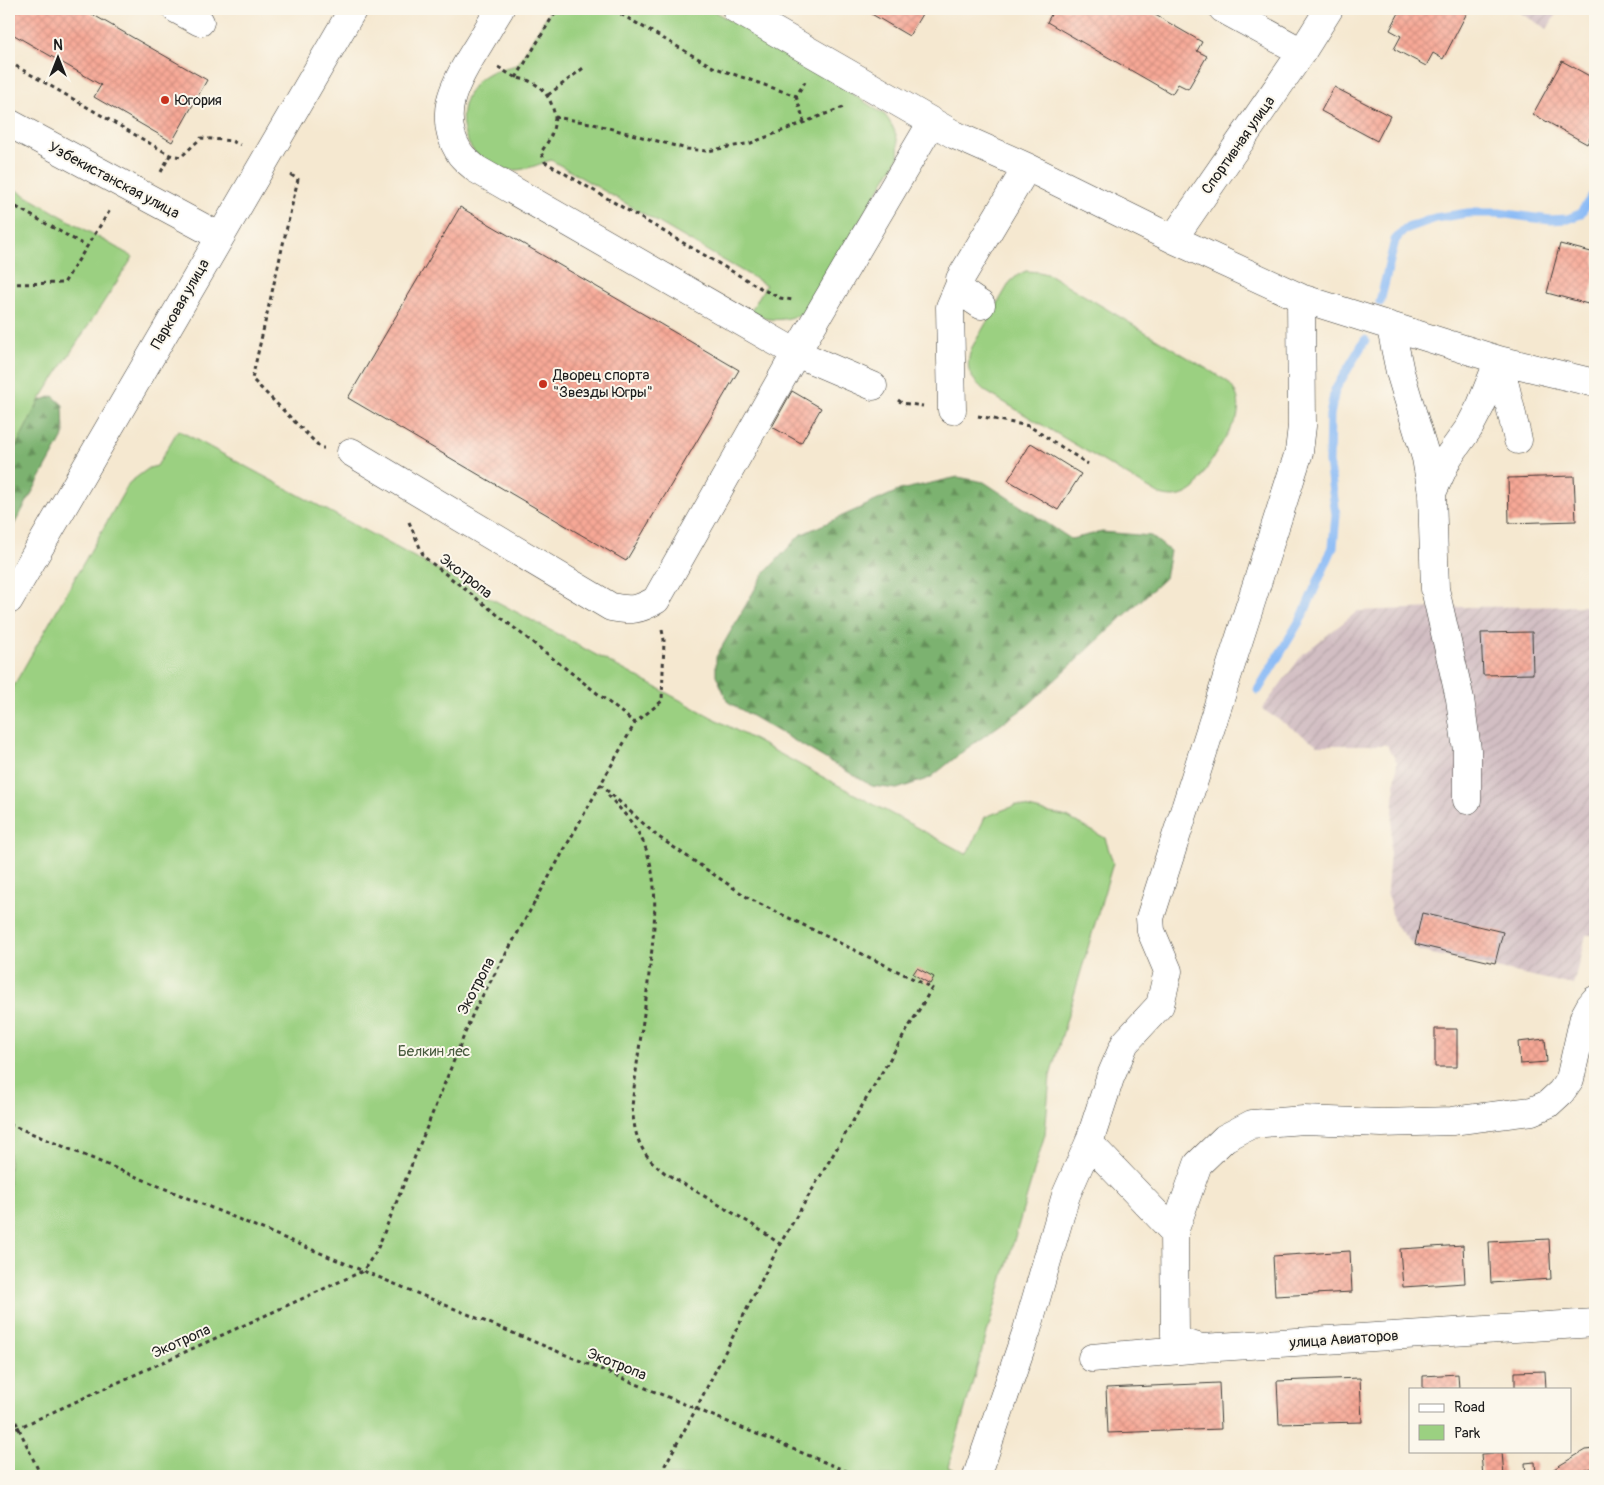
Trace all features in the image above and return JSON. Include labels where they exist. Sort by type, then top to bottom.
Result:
[{"type":"street","points":[[176,9],[200,22]]},
{"type":"street","name":"Парковая улица","points":[[9,600],[219,236],[353,9]]},
{"type":"street","points":[[500,9],[462,71],[453,92],[448,110],[450,130],[460,153],[476,169],[796,353],[873,386]]},
{"type":"street","points":[[736,9],[955,135],[1027,166],[1173,239],[1300,298],[1391,328],[1499,360],[1595,383]]},
{"type":"street","points":[[1223,9],[1302,52]]},
{"type":"street","name":"Спортивная улица","points":[[1173,239],[1302,52],[1329,9]]},
{"type":"street","points":[[351,452],[611,607],[627,610],[642,608],[656,600],[796,353],[932,122]]},
{"type":"street","name":"Узбекистанская улица","points":[[9,123],[219,236]]},
{"type":"street","points":[[952,410],[950,307],[960,279],[1027,166]]},
{"type":"street","points":[[959,286],[962,292],[981,305]]},
{"type":"street","points":[[977,1476],[1027,1330],[1066,1195],[1089,1143],[1110,1078],[1125,1043],[1160,1005],[1168,971],[1151,932],[1150,918],[1299,452],[1302,426],[1300,298]]},
{"type":"street","points":[[1391,328],[1400,372],[1426,458],[1432,493],[1435,588],[1460,699],[1467,750],[1467,800]]},
{"type":"street","points":[[1499,360],[1518,440]]},
{"type":"street","points":[[1432,493],[1449,456],[1469,428],[1481,405],[1499,360]]},
{"type":"street","points":[[1202,1348],[1184,1344],[1175,1334],[1174,1232],[1198,1164],[1225,1138],[1252,1124],[1304,1120],[1382,1123],[1452,1121],[1532,1111],[1548,1104],[1561,1092],[1570,1079],[1584,1017],[1595,1000]]},
{"type":"street","points":[[1089,1143],[1174,1232]]},
{"type":"street","name":"улица Авиаторов","points":[[1092,1358],[1202,1348],[1595,1323]]},
{"type":"path","points":[[516,78],[557,9]]},
{"type":"path","points":[[615,9],[616,12],[714,67],[796,96]]},
{"type":"path","points":[[473,53],[516,78],[528,80],[548,95],[556,117],[554,130],[541,152],[545,162],[764,290],[780,298],[799,300]]},
{"type":"path","points":[[796,96],[821,57]]},
{"type":"path","points":[[9,62],[170,155],[181,157],[201,138],[232,141],[298,179],[252,379],[321,448]]},
{"type":"path","points":[[548,95],[586,66]]},
{"type":"path","points":[[556,117],[590,123],[687,149],[707,151],[751,143],[804,121],[863,100],[875,88]]},
{"type":"path","points":[[796,96],[804,121]]},
{"type":"path","points":[[9,284],[64,283],[109,210],[160,174],[170,155]]},
{"type":"path","points":[[9,202],[86,246]]},
{"type":"path","points":[[873,386],[902,403],[952,410],[1029,426],[1088,464]]},
{"type":"path","name":"Экотропа","points":[[408,519],[424,557],[635,723]]},
{"type":"path","name":"Экотропа","points":[[9,1432],[362,1271],[377,1250],[474,1012],[635,723],[662,701],[664,640],[656,600]]},
{"type":"path","points":[[600,784],[632,823],[644,842],[651,863],[654,895],[654,936],[632,1107],[636,1136],[652,1163],[665,1173],[750,1223],[780,1244]]},
{"type":"path","points":[[600,784],[657,836],[750,899],[932,988],[780,1244],[696,1409],[659,1476]]},
{"type":"path","name":"Экотропа","points":[[9,1124],[858,1476]]},
{"type":"path","points":[[9,1407],[40,1476]]},
{"type":"shaded area","points":[[1514,9],[1559,9],[1547,29]]},
{"type":"shaded area","points":[[1595,606],[1595,935],[1586,935],[1573,985],[1419,951],[1394,924],[1387,891],[1397,762],[1387,745],[1318,745],[1262,709],[1303,654],[1358,611],[1462,607]]},
{"type":"green space","points":[[551,9],[710,9],[814,69],[885,115],[896,135],[898,158],[804,313],[777,320],[749,314],[766,285],[551,160],[528,168],[514,170],[500,168],[487,163],[477,155],[469,145],[464,133],[462,120],[464,106],[469,93],[477,82],[488,74],[517,65]]},
{"type":"green space","points":[[9,186],[133,257],[39,401],[9,460]]},
{"type":"green space","points":[[1026,271],[1050,275],[1231,385],[1236,394],[1239,407],[1237,418],[1195,488],[1179,496],[1160,495],[985,391],[975,381],[970,373],[968,363],[971,349],[1010,282]]},
{"type":"green space","points":[[53,396],[63,405],[64,435],[9,534],[9,460],[39,401]]},
{"type":"green space","name":"Белкин лес","points":[[178,430],[966,854],[985,817],[1016,805],[1067,817],[1105,838],[1113,863],[1050,1076],[1045,1134],[948,1467],[966,1476],[9,1476],[9,694],[129,483],[149,468],[157,466]]},
{"type":"green space","points":[[958,477],[984,482],[1071,539],[1102,532],[1151,536],[1170,551],[1165,578],[1027,706],[966,749],[930,778],[897,789],[872,786],[728,702],[716,675],[716,657],[763,575],[800,535],[900,490]]},
{"type":"building","points":[[9,9],[83,9],[207,80],[172,142],[94,97],[101,85],[9,32]]},
{"type":"building","points":[[863,9],[925,9],[909,36]]},
{"type":"building","points":[[1048,9],[1145,9],[1202,42],[1197,51],[1207,56],[1188,89],[1178,84],[1172,94],[1047,22],[1053,11]]},
{"type":"building","points":[[1401,9],[1469,9],[1443,59],[1433,53],[1426,66],[1394,49],[1401,36],[1390,30]]},
{"type":"building","points":[[1562,61],[1595,79],[1595,128],[1587,144],[1533,114]]},
{"type":"building","points":[[1334,87],[1390,116],[1377,141],[1321,111]]},
{"type":"building","name":"Дворец спорта \"Звезды Югры\"","points":[[460,207],[739,370],[626,561],[348,398]]},
{"type":"building","points":[[1560,244],[1595,253],[1595,275],[1588,304],[1547,293]]},
{"type":"building","points":[[792,391],[821,408],[801,443],[772,427]]},
{"type":"building","points":[[1031,443],[1081,474],[1058,510],[1008,480]]},
{"type":"building","points":[[1574,476],[1576,521],[1509,523],[1508,478]]},
{"type":"building","points":[[1532,632],[1533,674],[1483,675],[1481,633]]},
{"type":"building","points":[[1422,913],[1503,932],[1495,963],[1415,944]]},
{"type":"building","points":[[917,968],[934,977],[930,984],[913,974]]},
{"type":"building","points":[[1435,1029],[1457,1029],[1457,1067],[1435,1067]]},
{"type":"building","points":[[1545,1039],[1547,1062],[1520,1064],[1518,1042]]},
{"type":"building","points":[[1549,1239],[1551,1279],[1491,1283],[1489,1242]]},
{"type":"building","points":[[1463,1245],[1465,1283],[1403,1287],[1400,1249]]},
{"type":"building","points":[[1350,1251],[1352,1292],[1275,1296],[1273,1256]]},
{"type":"building","points":[[1545,1371],[1546,1388],[1515,1388],[1515,1372]]},
{"type":"building","points":[[1458,1374],[1459,1388],[1423,1388],[1423,1376]]},
{"type":"building","points":[[1360,1378],[1362,1422],[1279,1424],[1277,1381]]},
{"type":"building","points":[[1219,1383],[1221,1429],[1108,1433],[1106,1388]]},
{"type":"building","points":[[1595,1449],[1595,1467],[1571,1476],[1557,1476],[1552,1470],[1585,1450]]},
{"type":"building","points":[[1502,1452],[1504,1476],[1483,1476],[1481,1454]]},
{"type":"building","points":[[1535,1462],[1536,1476],[1526,1476],[1525,1463]]},
{"type":"waterway","points":[[1380,302],[1395,240],[1405,229],[1435,218],[1468,213],[1499,213],[1550,220],[1568,219],[1580,214],[1595,192]]},
{"type":"waterway","points":[[1258,690],[1302,617],[1333,547],[1336,515],[1329,462],[1330,415],[1335,390],[1365,340]]},
{"type":"place","name":"Югория","points":[[165,100]]},
{"type":"place","name":"Дворец спорта \"Звезды Югры\"","points":[[543,384]]}]
